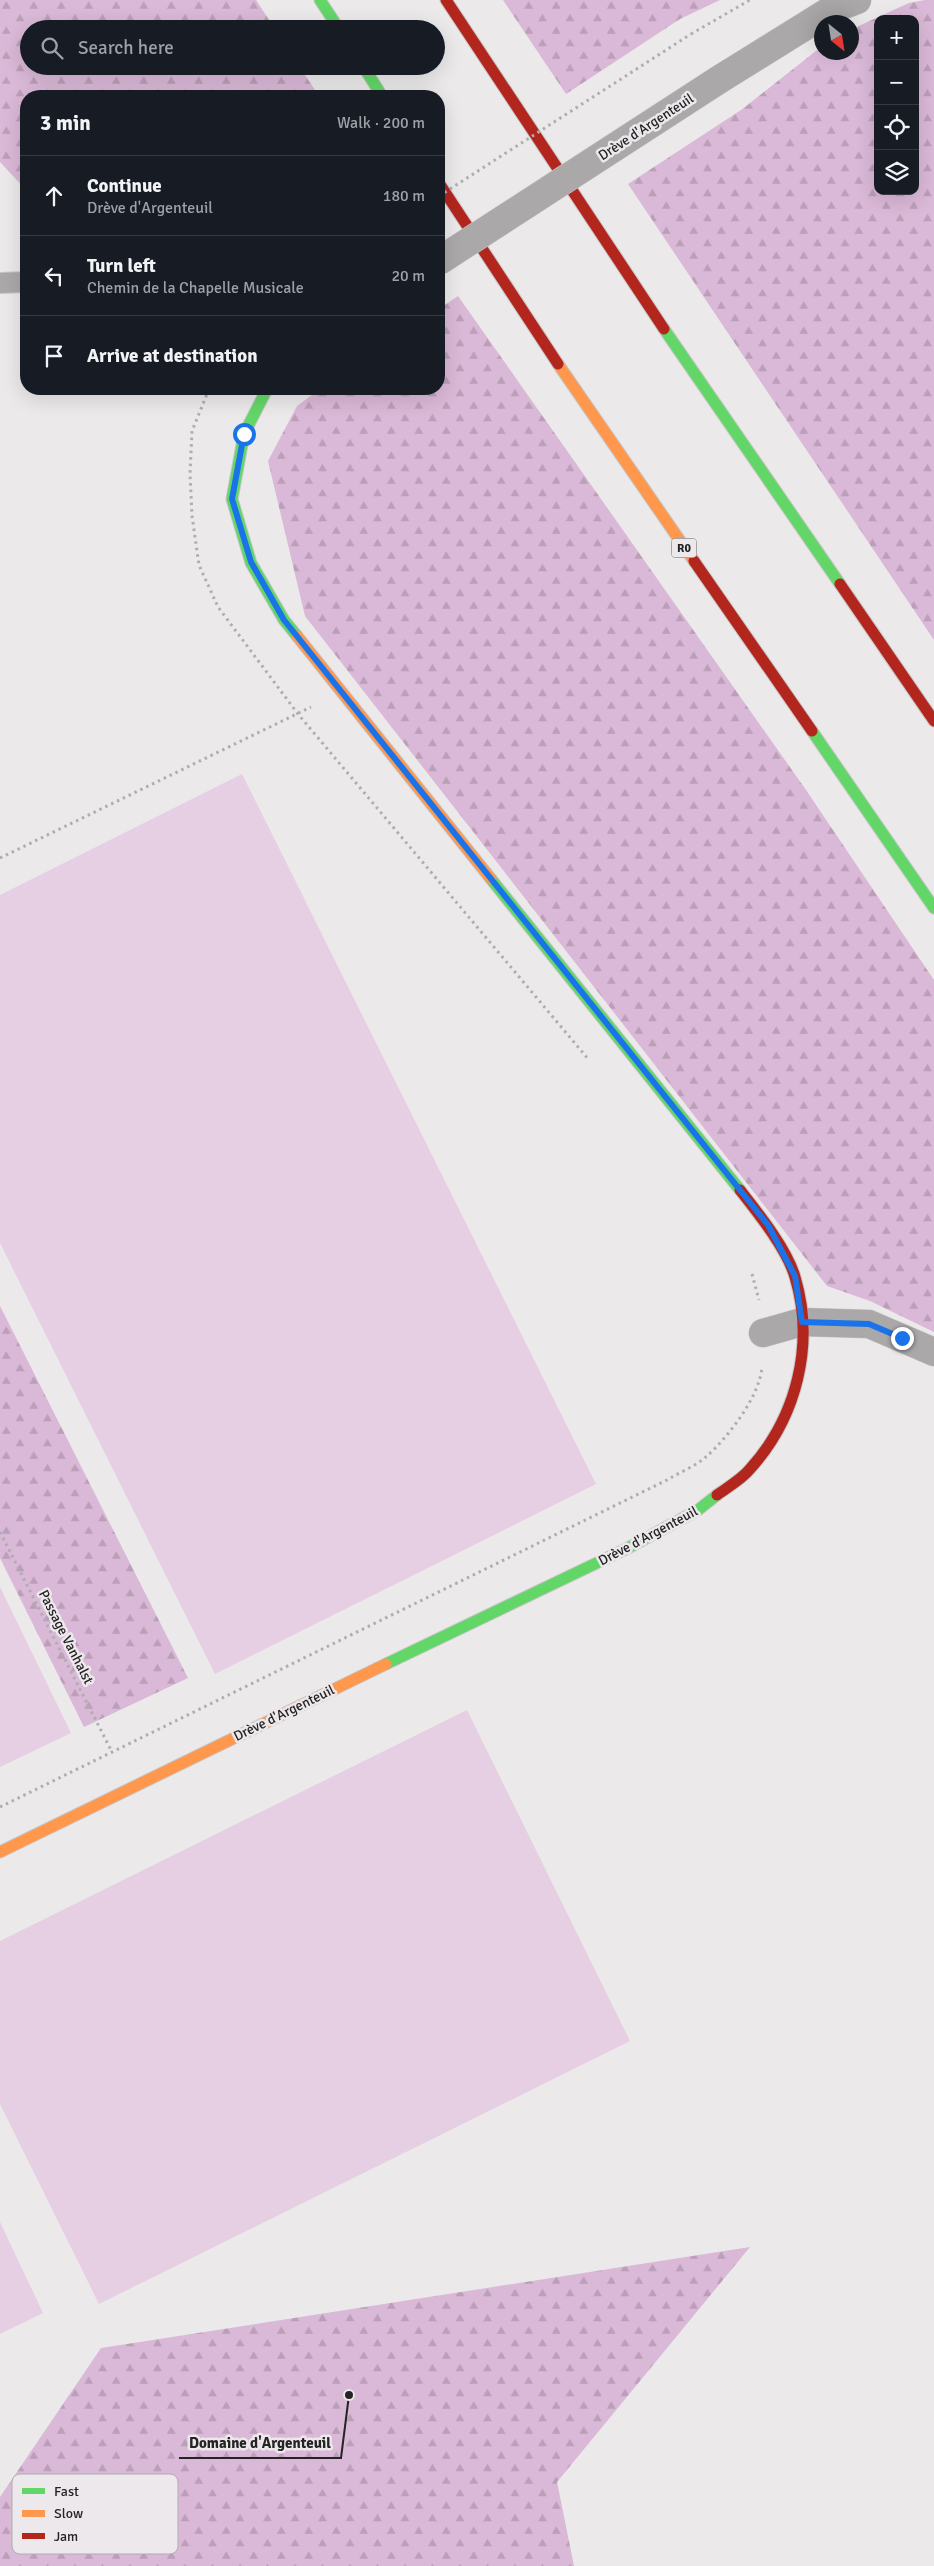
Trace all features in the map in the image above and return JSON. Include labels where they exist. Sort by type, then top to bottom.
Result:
[{"type":"main road","points":[[320,0],[332,20]]},
{"type":"main road","points":[[446,0],[626,274],[934,722]]},
{"type":"main road","points":[[369,75],[378,90]]},
{"type":"main road","name":"R0","points":[[445,192],[537,334],[934,908]]},
{"type":"main road","name":"Drève d'Argenteuil","points":[[0,1852],[389,1662],[628,1548],[698,1510],[750,1470],[786,1418],[801,1371],[802,1322],[795,1276],[768,1225],[284,620],[251,562],[232,499],[244,434],[264,395]]},
{"type":"street","name":"Drève d'Argenteuil","points":[[445,257],[720,79],[831,10],[857,0]]},
{"type":"street","points":[[763,1333],[802,1322],[869,1324],[934,1352]]},
{"type":"lane","points":[[0,283],[20,282]]},
{"type":"path","points":[[445,192],[691,34],[750,0]]},
{"type":"path","points":[[0,858],[298,714],[339,690]]},
{"type":"path","points":[[0,1807],[667,1480],[706,1457],[738,1422],[761,1376],[763,1333]]},
{"type":"path","name":"Passage Vanhalst","points":[[0,1532],[112,1752]]},
{"type":"shaded area","points":[[242,774],[596,1484],[215,1674],[0,1243],[0,895]]},
{"type":"shaded area","points":[[0,1587],[71,1733],[0,1767]]},
{"type":"shaded area","points":[[467,1710],[630,2041],[99,2304],[0,2104],[0,1941]]},
{"type":"shaded area","points":[[0,2222],[43,2313],[0,2334]]},
{"type":"green space","points":[[0,0],[256,0],[269,20],[20,20],[20,75],[305,75],[315,90],[20,90],[20,184],[0,162]]},
{"type":"green space","points":[[503,0],[720,0],[680,19],[566,94]]},
{"type":"green space","points":[[934,0],[934,640],[628,184],[741,110],[814,53],[814,60],[859,60],[859,26],[874,19],[874,195],[919,195],[919,15],[883,15],[909,3]]},
{"type":"green space","points":[[458,296],[806,790],[934,980],[934,1332],[870,1301],[827,1286],[305,616],[268,461],[297,406],[312,395],[445,395],[445,305]]},
{"type":"green space","points":[[0,1306],[188,1678],[84,1727],[0,1558]]},
{"type":"green space","points":[[750,2247],[557,2482],[574,2566],[0,2566],[0,2497],[12,2479],[12,2554],[178,2554],[178,2474],[16,2474],[101,2348]]},
{"type":"traffic: fast","points":[[320,0],[333,20]]},
{"type":"traffic: fast","points":[[369,75],[378,90]]},
{"type":"traffic: fast","points":[[664,329],[840,584]]},
{"type":"traffic: fast","points":[[264,395],[244,434],[232,499],[251,563],[284,620],[297,636]]},
{"type":"traffic: fast","points":[[812,731],[934,908]]},
{"type":"traffic: fast","points":[[491,879],[740,1190]]},
{"type":"traffic: fast","points":[[386,1664],[628,1548],[698,1510],[717,1495]]},
{"type":"traffic: slow","points":[[558,364],[694,561]]},
{"type":"traffic: slow","points":[[297,636],[491,879]]},
{"type":"traffic: slow","points":[[0,1852],[386,1664]]},
{"type":"traffic: jam","points":[[446,0],[664,329]]},
{"type":"traffic: jam","points":[[445,192],[558,364]]},
{"type":"traffic: jam","points":[[694,561],[812,731]]},
{"type":"traffic: jam","points":[[840,584],[934,721]]},
{"type":"traffic: jam","points":[[717,1495],[747,1473],[766,1449],[780,1426],[798,1379],[802,1353],[801,1302],[791,1266],[771,1232],[740,1190]]},
{"type":"place","name":"Domaine d'Argenteuil","points":[[349,2395]]},
{"type":"route","points":[[244,434],[232,499],[251,562],[284,620],[768,1225],[795,1276],[802,1322],[869,1324],[902,1338]]}]
